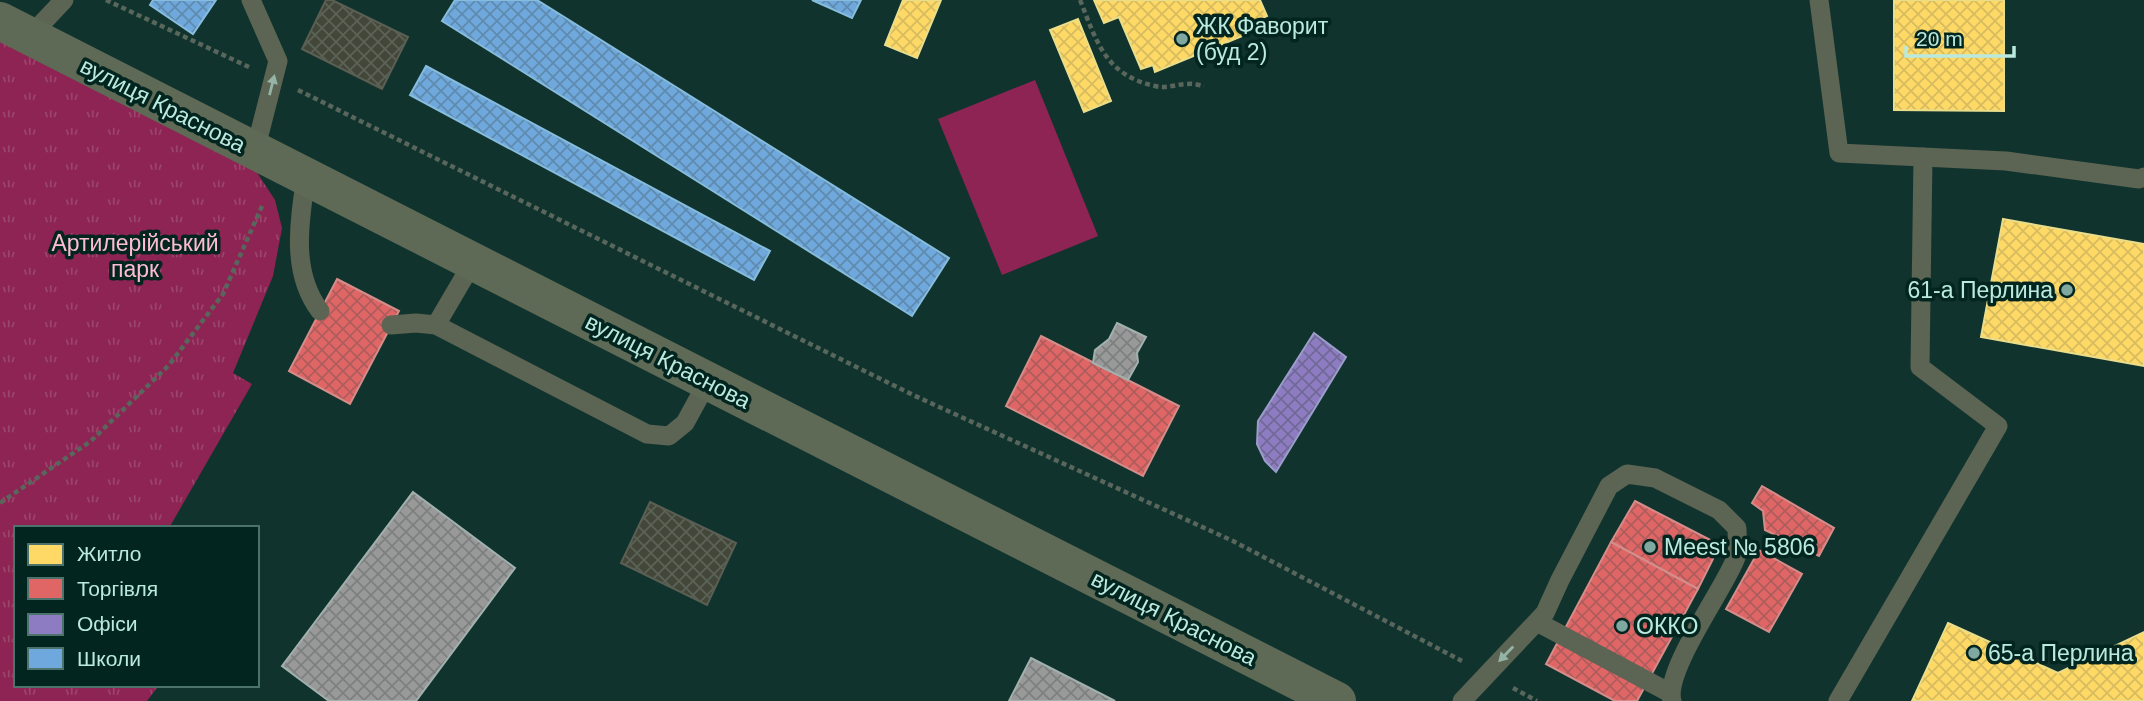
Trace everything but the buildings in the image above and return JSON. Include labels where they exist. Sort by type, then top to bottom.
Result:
[{"type":"main road","name":"вулиця Краснова","points":[[15,29],[1337,701]]},
{"type":"lane","points":[[15,29],[64,0]]},
{"type":"lane","points":[[251,0],[278,61],[255,152]]},
{"type":"lane","points":[[1819,0],[1839,153],[2006,161],[2139,179],[2144,177]]},
{"type":"lane","points":[[1838,701],[2000,430],[1920,367],[1923,157]]},
{"type":"lane","points":[[306,177],[298,225],[303,283],[320,311]]},
{"type":"lane","points":[[436,325],[473,262]]},
{"type":"lane","points":[[391,325],[436,325],[647,434],[669,436],[685,423],[708,381]]},
{"type":"lane","points":[[1462,701],[1545,613],[1609,486],[1627,474],[1655,478],[1719,510],[1737,528],[1737,558],[1678,668],[1671,697],[1537,622]]},
{"type":"path","points":[[106,0],[347,112],[913,395],[1233,541],[1537,701]]},
{"type":"path","points":[[1080,0],[1102,54],[1130,78],[1172,88],[1187,84],[1204,86]]},
{"type":"path","points":[[0,503],[92,441],[169,365],[223,294],[262,206]]},
{"type":"green space","name":"Артилерійський парк","points":[[0,36],[250,162],[275,200],[282,228],[273,276],[233,373],[252,384],[170,526],[14,526],[14,687],[158,687],[147,701],[0,701]]},
{"type":"green space","points":[[1035,80],[1098,236],[1002,275],[938,119]]},
{"type":"place","name":"ЖК Фаворит (буд 2)","points":[[1182,39]]},
{"type":"place","name":"61-а Перлина","points":[[2067,290]]},
{"type":"place","name":"Meest № 5806","points":[[1650,547]]},
{"type":"place","name":"ОККО","points":[[1622,626]]},
{"type":"place","name":"65-а Перлина","points":[[1974,653]]}]
